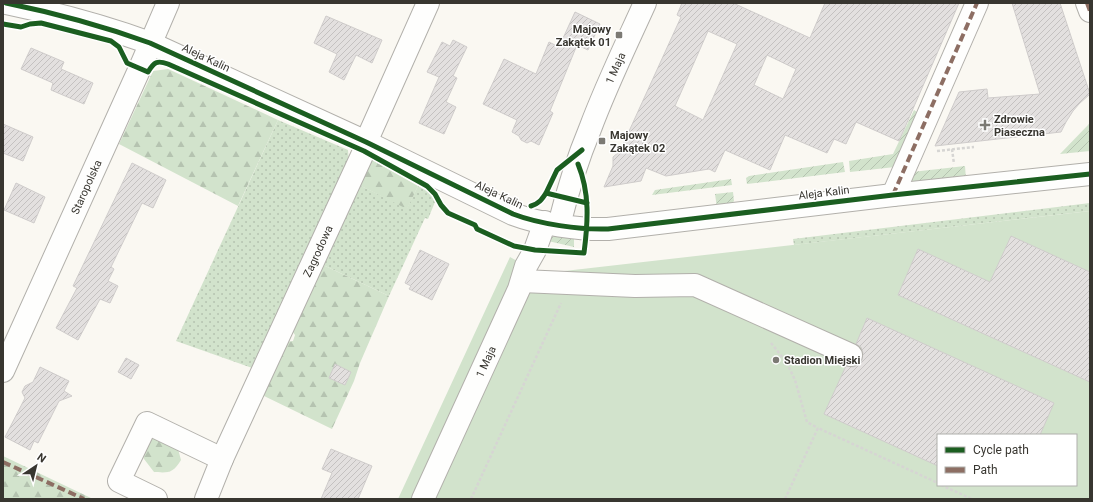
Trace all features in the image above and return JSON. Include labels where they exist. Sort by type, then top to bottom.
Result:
[{"type":"street","name":"Aleja Kalin","points":[[8,3],[85,21],[150,43],[366,142],[513,214],[525,219],[552,224],[587,229],[608,229],[893,195],[1090,174]]},
{"type":"street","name":"Staropolska","points":[[3,371],[143,62],[168,3]]},
{"type":"street","name":"Zagrodowa","points":[[208,498],[222,459],[364,151],[366,142],[428,3]]},
{"type":"street","name":"1 Maja","points":[[423,499],[519,289],[524,273],[535,250],[552,224],[566,197],[589,130],[645,3]]},
{"type":"street","points":[[893,195],[977,3]]},
{"type":"street","points":[[1087,3],[1090,11]]},
{"type":"street","points":[[524,273],[570,282],[635,286],[695,285],[851,355]]},
{"type":"street","points":[[156,499],[119,481],[147,423],[222,459]]},
{"type":"path","points":[[937,151],[974,147]]},
{"type":"path","points":[[952,149],[954,164]]},
{"type":"path","points":[[471,499],[570,282]]},
{"type":"path","points":[[787,363],[795,380],[807,422],[937,484]]},
{"type":"path","points":[[785,499],[818,428]]},
{"type":"path","points":[[943,486],[972,499]]},
{"type":"green space","points":[[168,69],[278,120],[238,206],[119,144],[153,71]]},
{"type":"green space","points":[[914,110],[919,114],[895,167],[850,172],[849,161],[893,154]]},
{"type":"green space","points":[[278,120],[348,150],[349,163],[255,369],[176,341]]},
{"type":"green space","points":[[1090,122],[1090,151],[1060,154],[1088,125]]},
{"type":"green space","points":[[372,160],[418,186],[407,209],[357,184]]},
{"type":"green space","points":[[843,162],[845,172],[747,184],[746,178],[749,176]]},
{"type":"green space","points":[[965,166],[966,179],[907,184],[912,172]]},
{"type":"green space","points":[[731,179],[732,185],[652,195],[655,190]]},
{"type":"green space","points":[[357,184],[407,208],[418,186],[430,193],[435,202],[428,219],[425,218],[389,296],[321,264]]},
{"type":"green space","points":[[733,192],[734,201],[729,207],[717,208],[715,194]]},
{"type":"green space","points":[[1090,203],[1090,211],[794,245],[793,239]]},
{"type":"green space","name":"Stadion Miejski","points":[[1090,211],[1090,499],[398,499],[510,257],[526,266],[547,273]]},
{"type":"green space","points":[[555,236],[574,237],[574,247],[548,241]]},
{"type":"green space","points":[[321,264],[389,296],[360,363],[354,381],[332,429],[262,395],[285,342],[293,341],[295,335],[290,328]]},
{"type":"green space","points":[[157,435],[178,449],[181,460],[173,470],[154,472],[144,459],[140,448],[147,439]]},
{"type":"green space","points":[[3,456],[93,499],[3,499]]},
{"type":"building","points":[[682,3],[733,3],[810,38],[825,3],[959,3],[899,141],[856,122],[846,144],[834,139],[827,153],[785,135],[770,170],[725,150],[715,172],[709,169],[666,176],[646,168],[641,181],[604,187],[613,166],[613,157],[620,151],[681,17],[677,15]],"holes":[[[708,31],[737,44],[703,120],[675,106]],[[767,55],[796,69],[783,99],[754,85]]]},
{"type":"building","points":[[1012,3],[1060,3],[1090,94],[1073,111],[1061,132],[935,146],[959,92],[987,89],[988,98],[1040,94]]},
{"type":"building","points":[[575,12],[600,24],[588,50],[577,45],[550,111],[553,113],[539,145],[531,141],[527,143],[512,132],[517,120],[483,104],[504,59],[536,74],[549,42],[559,47]]},
{"type":"building","points":[[326,16],[382,40],[372,63],[356,55],[344,80],[329,72],[337,54],[314,43]]},
{"type":"building","points":[[453,40],[467,47],[453,76],[457,78],[446,102],[456,107],[444,134],[419,123],[439,77],[427,72],[442,42],[450,46]]},
{"type":"building","points":[[31,48],[64,62],[61,69],[93,83],[84,104],[51,90],[53,83],[21,69]]},
{"type":"building","points":[[3,124],[33,137],[23,161],[3,153]]},
{"type":"building","points":[[132,163],[166,180],[153,208],[142,203],[111,267],[114,269],[108,281],[118,286],[110,303],[100,299],[78,340],[56,328],[77,288],[73,286]]},
{"type":"building","points":[[16,183],[45,197],[34,223],[4,210]]},
{"type":"building","points":[[1011,236],[1090,272],[1090,382],[898,295],[918,249],[990,282]]},
{"type":"building","points":[[420,250],[449,264],[432,300],[409,289],[411,286],[405,283]]},
{"type":"building","points":[[867,318],[1054,403],[1040,434],[937,434],[937,466],[824,414],[846,366],[853,367],[859,365],[862,360],[863,353],[861,347],[856,344]]},
{"type":"building","points":[[126,358],[139,365],[131,379],[118,372]]},
{"type":"building","points":[[335,364],[351,372],[345,385],[329,378]]},
{"type":"building","points":[[40,367],[69,381],[64,391],[72,396],[59,401],[38,443],[34,441],[30,450],[5,437],[25,398],[22,392],[25,386],[33,382]]},
{"type":"building","points":[[331,449],[372,466],[358,499],[321,499],[332,473],[322,469]]},
{"type":"marked path","points":[[893,195],[977,3]]},
{"type":"marked path","points":[[1087,3],[1090,11]]},
{"type":"marked path","points":[[3,462],[84,499]]},
{"type":"cycle path","points":[[6,3],[79,20],[150,43],[366,142],[513,214],[523,218],[560,226],[608,229],[893,195],[1090,174]]},
{"type":"cycle path","points":[[3,24],[21,27],[41,23],[111,41],[119,47],[127,63],[148,72],[152,66],[158,62],[168,64],[364,151],[427,186],[435,194],[441,205],[448,213],[475,225],[477,229],[514,246],[535,250],[584,253],[587,208],[585,186],[578,164]]},
{"type":"cycle path","points":[[546,193],[557,170],[582,150]]},
{"type":"cycle path","points":[[531,206],[538,203],[546,193],[587,203]]},
{"type":"place","name":"Majowy Zakątek 01","points":[[619,35]]},
{"type":"place","name":"Zdrowie Piaseczna","points":[[985,125]]},
{"type":"place","name":"Majowy Zakątek 02","points":[[602,141]]},
{"type":"place","name":"Stadion Miejski","points":[[776,360]]}]
